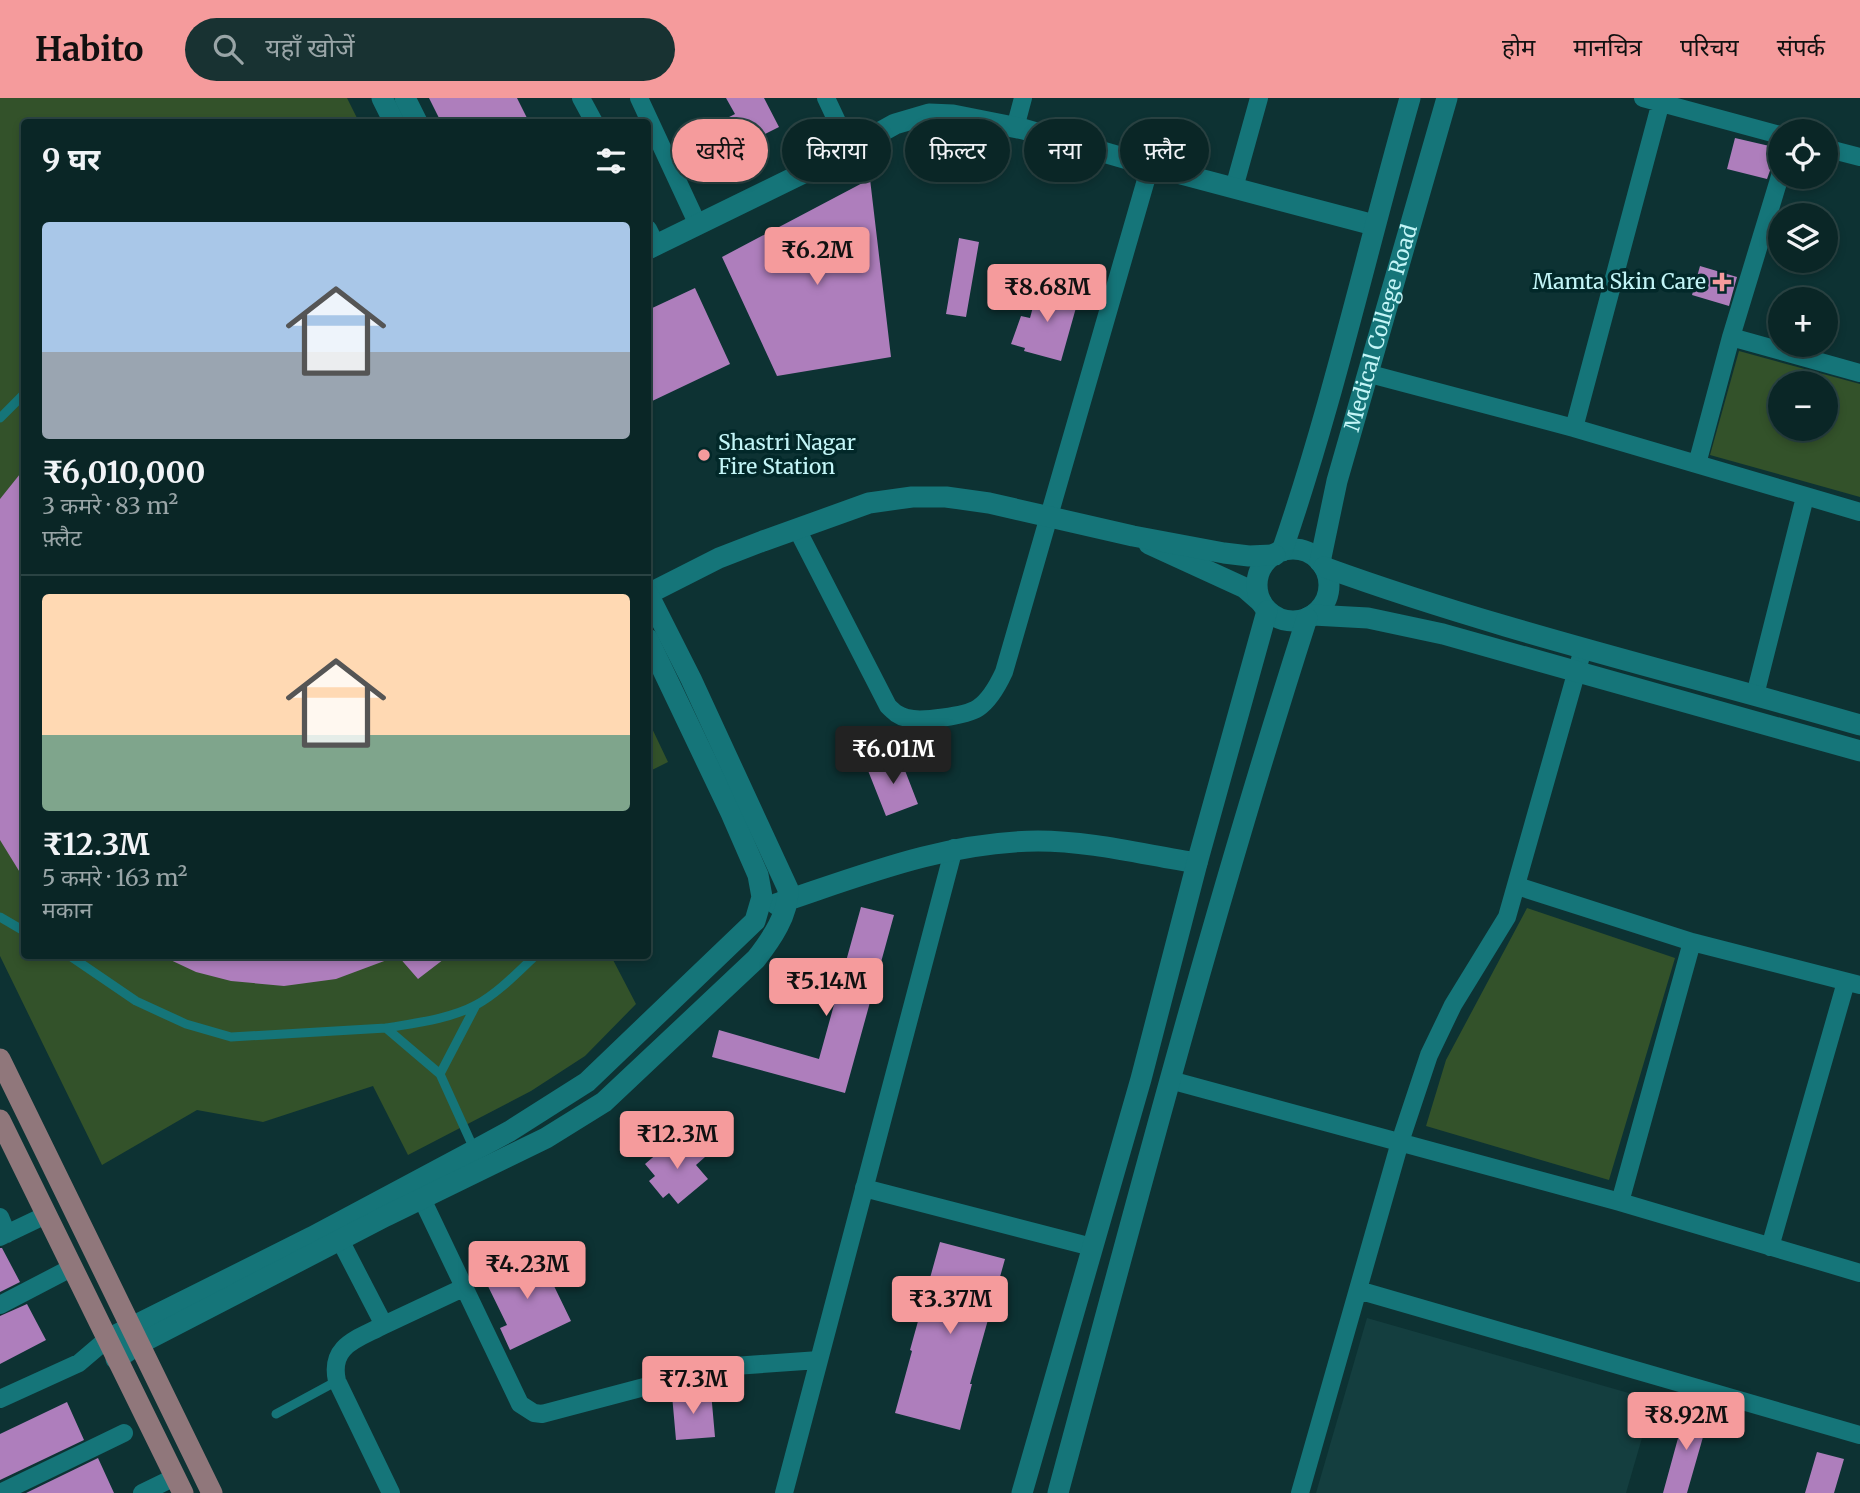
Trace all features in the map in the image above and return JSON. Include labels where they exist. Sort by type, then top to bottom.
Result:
[{"type":"main road","points":[[0,1059],[212,1493]]},
{"type":"main road","points":[[0,1120],[179,1485]]},
{"type":"street","points":[[382,98],[392,119]]},
{"type":"street","points":[[405,98],[416,119]]},
{"type":"street","points":[[581,98],[592,119]]},
{"type":"street","points":[[639,98],[649,119]]},
{"type":"street","points":[[826,98],[836,119]]},
{"type":"street","points":[[1015,128],[1023,98]]},
{"type":"street","points":[[1234,188],[1259,98]]},
{"type":"street","name":"Medical College Road","points":[[1279,553],[1309,473],[1410,98]]},
{"type":"street","name":"Medical College Road","points":[[1322,564],[1337,481],[1370,374],[1447,98]]},
{"type":"street","points":[[1643,98],[1662,100],[1768,131]]},
{"type":"street","points":[[1574,428],[1662,100]]},
{"type":"street","points":[[891,126],[954,107],[1015,128],[1120,158]]},
{"type":"street","points":[[651,124],[698,225]]},
{"type":"street","points":[[1838,151],[1860,157]]},
{"type":"street","points":[[1209,181],[1374,225]]},
{"type":"street","points":[[651,241],[698,225],[784,182]]},
{"type":"street","points":[[797,529],[888,706],[897,715],[909,719],[928,719],[967,713],[979,708],[995,690],[1004,672],[1145,182]]},
{"type":"street","points":[[1697,464],[1731,337],[1776,189]]},
{"type":"street","points":[[1731,337],[1860,373]]},
{"type":"street","points":[[1370,374],[1574,428],[1860,512]]},
{"type":"street","points":[[651,592],[719,558],[869,503],[946,496],[989,503],[1133,536],[1249,556],[1305,552],[1322,564],[1444,609],[1860,726]]},
{"type":"street","points":[[1755,695],[1805,497]]},
{"type":"street","points":[[1133,536],[1177,559],[1245,588],[1284,620],[1294,621],[1310,617],[1368,618],[1443,634],[1860,751]]},
{"type":"street","points":[[1022,1493],[1141,1079],[1264,606],[1257,581],[1266,561],[1279,553]]},
{"type":"street","points":[[1058,1493],[1170,1080],[1276,711],[1310,617],[1327,596],[1328,577],[1322,564]]},
{"type":"street","points":[[134,1336],[340,1240],[546,1138],[604,1102],[756,959],[772,940],[788,900],[788,889],[691,679],[651,600]]},
{"type":"street","points":[[0,1399],[111,1349],[510,1131],[587,1082],[755,921],[762,897],[758,875],[651,645]]},
{"type":"street","points":[[1303,1492],[1358,1290],[1429,1055],[1453,1005],[1507,917],[1583,649]]},
{"type":"street","points":[[758,910],[844,879],[954,848],[1040,841],[1093,846],[1197,863]]},
{"type":"street","points":[[784,1493],[954,848]]},
{"type":"street","points":[[1517,886],[1692,942],[1853,983],[1770,1247]]},
{"type":"street","points":[[1620,1202],[1692,942]]},
{"type":"street","points":[[1170,1080],[1620,1202],[1860,1273]]},
{"type":"street","points":[[864,1188],[1092,1247]]},
{"type":"street","points":[[422,1199],[520,1404],[534,1413],[542,1414],[720,1367],[819,1360]]},
{"type":"street","points":[[0,1217],[4,1235],[46,1215]]},
{"type":"street","points":[[340,1240],[384,1325]]},
{"type":"street","points":[[0,1305],[71,1268]]},
{"type":"street","points":[[391,1493],[337,1381],[334,1368],[338,1354],[345,1346],[384,1325],[464,1287]]},
{"type":"street","points":[[1358,1290],[1860,1435]]},
{"type":"street","points":[[0,1493],[124,1433]]},
{"type":"street","points":[[142,1493],[179,1485]]},
{"type":"lane","points":[[0,418],[21,397]]},
{"type":"lane","points":[[0,917],[21,929]]},
{"type":"lane","points":[[74,959],[136,1001],[186,1024],[231,1037],[386,1028],[432,1019],[476,1005],[532,959]]},
{"type":"lane","points":[[440,1074],[476,1005]]},
{"type":"lane","points":[[386,1028],[440,1074],[475,1150]]},
{"type":"lane","points":[[276,1414],[337,1381]]},
{"type":"shaded area","points":[[1367,1318],[1653,1400],[1626,1493],[1316,1493]]},
{"type":"green space","points":[[0,98],[347,98],[358,119],[21,119],[21,959],[613,959],[636,1004],[585,1056],[531,1091],[408,1155],[373,1086],[263,1122],[197,1110],[102,1165],[0,956]]},
{"type":"green space","points":[[1739,351],[1812,371],[1768,371],[1768,441],[1838,441],[1838,378],[1860,384],[1860,497],[1710,455]]},
{"type":"green space","points":[[651,726],[668,762],[651,770]]},
{"type":"green space","points":[[1527,908],[1675,958],[1609,1180],[1426,1126],[1446,1060]]},
{"type":"building","points":[[429,98],[517,98],[528,119],[440,119]]},
{"type":"building","points":[[726,98],[764,98],[779,127],[768,133],[768,119],[725,119],[735,114]]},
{"type":"building","points":[[1735,138],[1768,146],[1767,179],[1727,169]]},
{"type":"building","points":[[864,182],[870,182],[891,357],[777,376],[722,257]]},
{"type":"building","points":[[959,238],[979,242],[966,317],[946,314]]},
{"type":"building","points":[[1700,266],[1737,277],[1729,306],[1692,295]]},
{"type":"building","points":[[1039,285],[1079,297],[1061,361],[1024,351],[1025,348],[1011,344],[1021,316],[1030,318]]},
{"type":"building","points":[[695,288],[730,364],[651,402],[651,309]]},
{"type":"building","points":[[21,473],[21,874],[0,840],[0,499]]},
{"type":"building","points":[[899,755],[918,804],[886,816],[867,768]]},
{"type":"building","points":[[861,907],[894,915],[845,1093],[712,1057],[719,1030],[819,1059]]},
{"type":"building","points":[[168,959],[390,959],[336,979],[284,986],[231,981],[196,972]]},
{"type":"building","points":[[401,959],[444,959],[418,979]]},
{"type":"building","points":[[690,1139],[705,1157],[696,1165],[708,1179],[678,1204],[669,1193],[663,1198],[649,1181],[655,1176],[645,1164],[673,1140],[679,1148]]},
{"type":"building","points":[[940,1242],[1005,1259],[960,1430],[895,1413]]},
{"type":"building","points":[[0,1248],[20,1282],[0,1292]]},
{"type":"building","points":[[538,1253],[571,1321],[510,1350],[500,1328],[507,1325],[484,1278]]},
{"type":"building","points":[[27,1304],[46,1340],[0,1364],[0,1316]]},
{"type":"building","points":[[711,1392],[715,1437],[676,1440],[672,1395]]},
{"type":"building","points":[[67,1402],[84,1440],[0,1480],[0,1434]]},
{"type":"building","points":[[1686,1409],[1709,1416],[1687,1493],[1663,1493]]},
{"type":"building","points":[[1817,1452],[1844,1459],[1834,1493],[1805,1493]]},
{"type":"building","points":[[98,1458],[114,1493],[26,1493]]},
{"type":"place","name":"Mamta Skin Care","points":[[1722,282]]},
{"type":"place","name":"Shastri Nagar Fire Station","points":[[704,455]]}]
